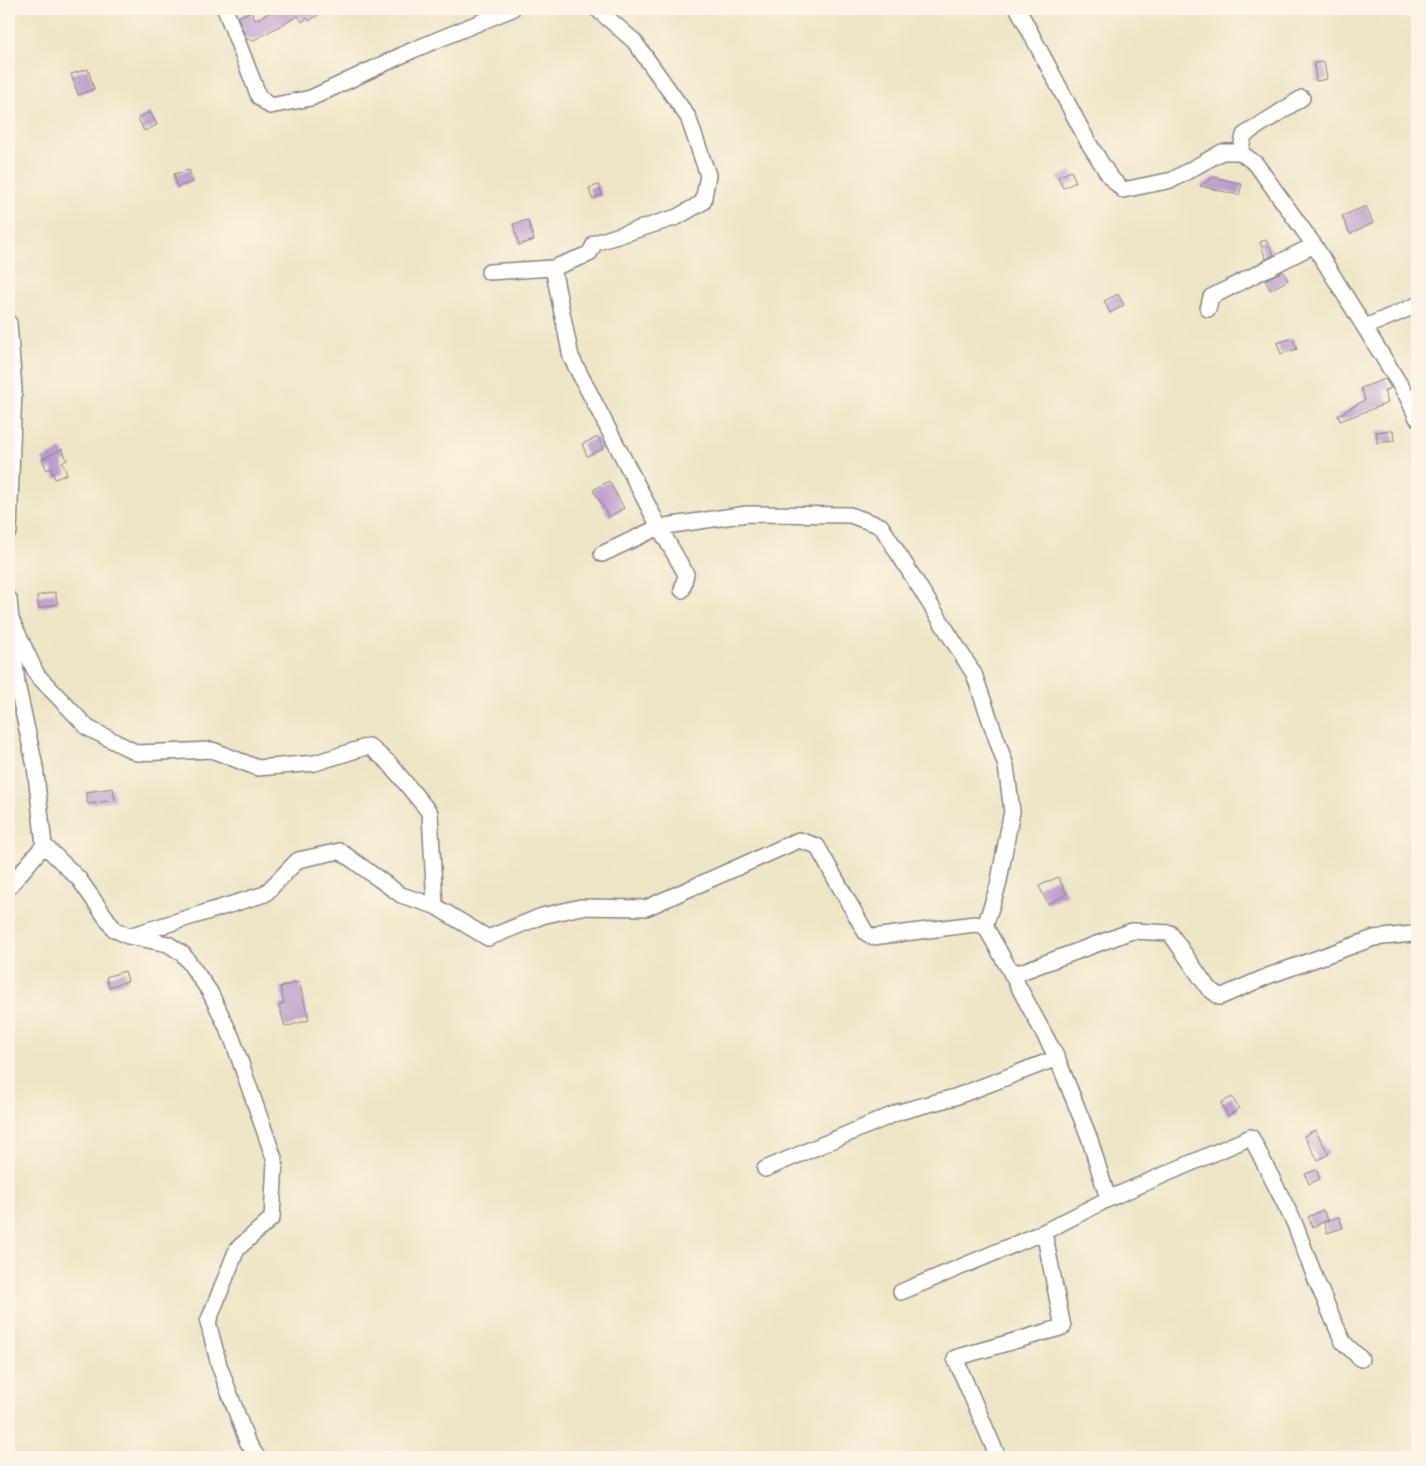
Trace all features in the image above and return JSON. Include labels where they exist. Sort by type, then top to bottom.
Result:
[{"type":"street","points":[[225,9],[259,97],[270,106],[311,98],[413,50],[512,9]]},
{"type":"street","points":[[489,272],[553,268],[589,254],[595,243],[677,217],[703,202],[708,175],[688,117],[634,41],[597,9]]},
{"type":"street","points":[[1018,9],[1088,142],[1110,177],[1123,190],[1172,180],[1222,152],[1240,152],[1256,164],[1314,245],[1407,396],[1417,418]]},
{"type":"street","points":[[1240,152],[1244,135],[1302,98]]},
{"type":"street","points":[[1208,309],[1212,297],[1314,245]]},
{"type":"street","points":[[553,268],[571,357],[659,527],[686,574],[682,590]]},
{"type":"street","points":[[1365,327],[1417,306]]},
{"type":"street","points":[[9,323],[14,390],[9,530]]},
{"type":"street","points":[[602,554],[659,527],[747,514],[850,515],[882,526],[974,674],[1006,766],[1012,811],[998,886],[985,926],[1057,1058],[1090,1137],[1108,1199]]},
{"type":"street","points":[[9,599],[17,684],[35,766],[44,845],[79,879],[114,929],[128,936],[168,944],[183,954],[210,992],[232,1038],[274,1161],[272,1218],[237,1249],[208,1322],[219,1365],[247,1441],[257,1457]]},
{"type":"street","points":[[11,620],[37,676],[88,728],[137,753],[212,750],[258,768],[316,763],[369,746],[389,764],[430,813],[435,906]]},
{"type":"street","points":[[128,936],[264,894],[298,860],[340,851],[401,896],[435,906],[488,938],[542,916],[581,907],[646,908],[799,840],[817,846],[866,933],[873,937],[975,924],[985,926]]},
{"type":"street","points":[[9,887],[44,845]]},
{"type":"street","points":[[1009,969],[1018,973],[1132,931],[1170,933],[1208,988],[1220,997],[1268,976],[1374,938],[1417,932]]},
{"type":"street","points":[[765,1169],[899,1112],[955,1097],[1057,1058]]},
{"type":"street","points":[[901,1292],[1044,1232],[1108,1199],[1251,1137],[1294,1222],[1316,1280],[1343,1342],[1361,1359]]},
{"type":"street","points":[[998,1457],[955,1358],[1063,1327],[1044,1232]]},
{"type":"building","points":[[277,9],[327,9],[309,21],[307,18],[302,22],[298,16],[252,41],[250,38],[247,40],[238,17],[251,11],[255,20]]},
{"type":"building","points":[[1324,62],[1327,79],[1316,81],[1314,63]]},
{"type":"building","points":[[88,69],[94,89],[78,95],[71,74]]},
{"type":"building","points":[[150,112],[157,125],[144,131],[138,118]]},
{"type":"building","points":[[189,170],[193,182],[177,187],[174,174]]},
{"type":"building","points":[[1071,171],[1076,182],[1063,188],[1058,177]]},
{"type":"building","points":[[1214,177],[1242,184],[1239,195],[1200,186]]},
{"type":"building","points":[[599,185],[602,195],[592,199],[589,188]]},
{"type":"building","points":[[1366,206],[1373,223],[1350,234],[1342,216]]},
{"type":"building","points":[[528,220],[534,240],[519,245],[513,224]]},
{"type":"building","points":[[1266,240],[1274,255],[1266,259],[1260,242]]},
{"type":"building","points":[[1283,271],[1288,280],[1270,290],[1265,280]]},
{"type":"building","points":[[1118,294],[1124,305],[1110,313],[1104,301]]},
{"type":"building","points":[[1293,338],[1297,349],[1281,354],[1277,343]]},
{"type":"building","points":[[1385,379],[1391,388],[1384,391],[1388,403],[1340,421],[1338,415],[1365,400],[1361,388]]},
{"type":"building","points":[[1393,430],[1394,441],[1377,443],[1376,432]]},
{"type":"building","points":[[598,437],[603,449],[587,456],[582,444]]},
{"type":"building","points":[[62,449],[67,460],[62,462],[67,474],[55,479],[51,468],[47,470],[42,459]]},
{"type":"building","points":[[609,481],[624,508],[609,517],[593,490]]},
{"type":"building","points":[[55,592],[58,604],[39,608],[37,596]]},
{"type":"building","points":[[113,788],[115,800],[88,804],[86,792]]},
{"type":"building","points":[[1058,877],[1067,894],[1048,904],[1039,886]]},
{"type":"building","points":[[125,971],[128,981],[109,987],[106,977]]},
{"type":"building","points":[[299,982],[309,1020],[285,1027],[279,1005],[284,1003],[280,987]]},
{"type":"building","points":[[1232,1097],[1239,1109],[1228,1116],[1221,1103]]},
{"type":"building","points":[[1315,1130],[1329,1154],[1318,1160],[1304,1136]]},
{"type":"building","points":[[1316,1170],[1320,1179],[1309,1184],[1305,1174]]},
{"type":"building","points":[[1323,1210],[1328,1220],[1313,1227],[1308,1217]]},
{"type":"building","points":[[1339,1217],[1343,1228],[1327,1233],[1324,1222]]}]
